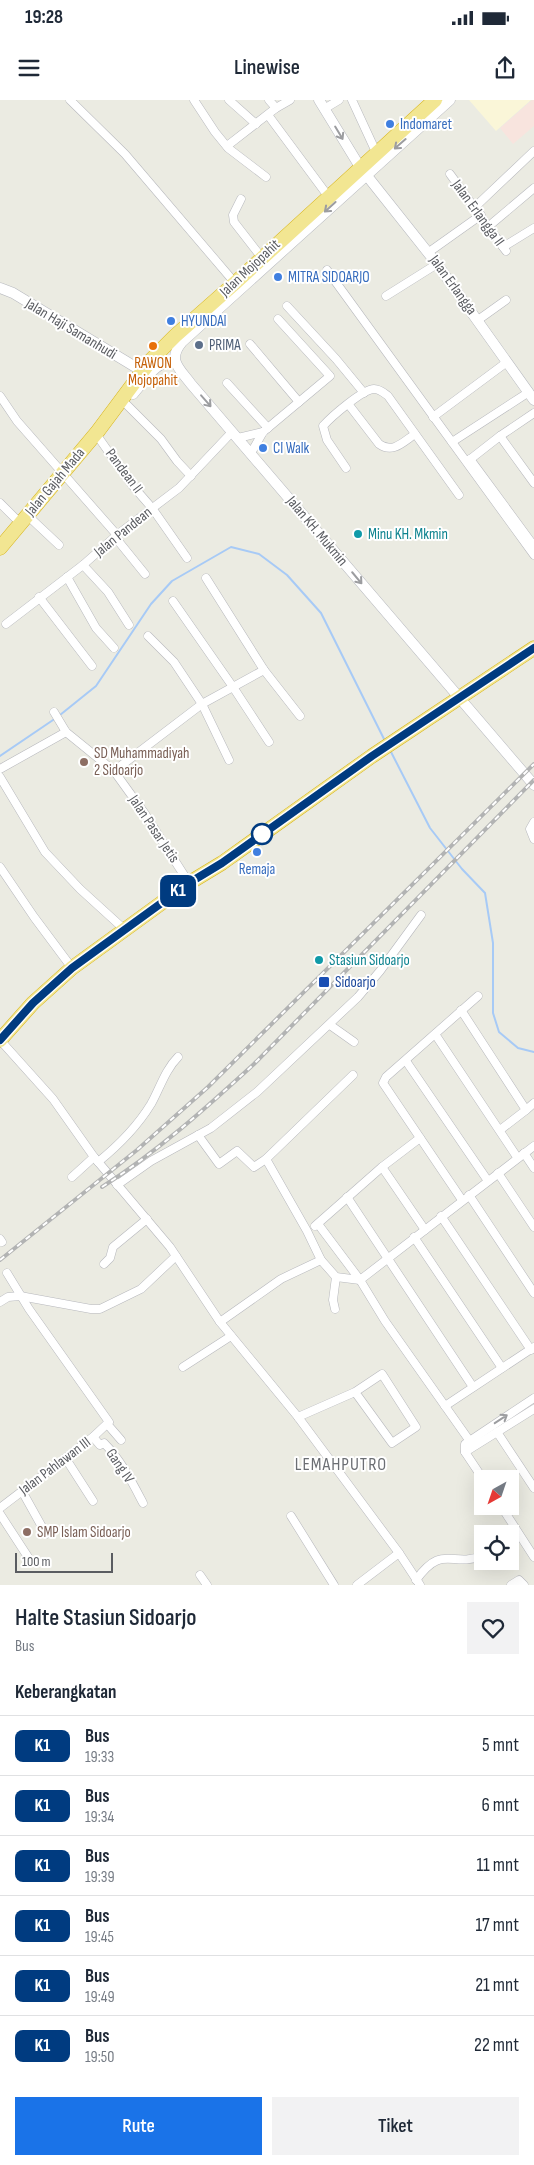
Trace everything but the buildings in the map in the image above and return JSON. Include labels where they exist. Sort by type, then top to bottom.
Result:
[{"type":"highway","points":[[363,170],[376,152],[429,102]]},
{"type":"highway","name":"Jalan Mojopahit","points":[[142,372],[175,336],[328,196],[363,170]]},
{"type":"highway","name":"Jalan Gajah Mada","points":[[0,548],[62,472],[96,434],[142,372]]},
{"type":"highway","points":[[0,1040],[33,1003],[72,968],[189,883],[222,863],[372,756],[534,648]]},
{"type":"main road","points":[[363,170],[450,100]]},
{"type":"main road","name":"Jalan Erlangga","points":[[322,104],[363,170],[438,264],[531,396]]},
{"type":"main road","name":"Jalan Mojopahit","points":[[175,363],[175,354],[182,342],[363,170]]},
{"type":"main road","name":"Jalan Haji Samanhudi","points":[[0,288],[13,293],[142,372]]},
{"type":"main road","name":"Jalan Gajah Mada","points":[[110,416],[160,364],[168,361],[175,363]]},
{"type":"main road","name":"Jalan KH. Mukmin","points":[[175,363],[534,785]]},
{"type":"street","points":[[70,100],[125,154],[235,283]]},
{"type":"street","points":[[194,100],[215,132],[227,146],[266,177]]},
{"type":"street","points":[[229,100],[256,124]]},
{"type":"street","points":[[269,100],[276,108]]},
{"type":"street","points":[[227,146],[276,108],[290,100]]},
{"type":"street","points":[[322,104],[339,100]]},
{"type":"street","points":[[352,100],[376,152]]},
{"type":"street","points":[[268,116],[328,196]]},
{"type":"street","points":[[475,207],[534,151]]},
{"type":"street","name":"Jalan Erlangga II","points":[[450,174],[504,249],[534,228]]},
{"type":"street","points":[[488,226],[534,188]]},
{"type":"street","points":[[241,199],[233,215],[234,222],[262,258]]},
{"type":"street","points":[[428,252],[481,215]]},
{"type":"street","points":[[386,296],[438,264]]},
{"type":"street","points":[[327,270],[433,417],[534,546]]},
{"type":"street","points":[[478,320],[506,300]]},
{"type":"street","points":[[287,306],[337,370]]},
{"type":"street","points":[[278,319],[364,393]]},
{"type":"street","points":[[250,344],[299,402]]},
{"type":"street","points":[[433,417],[506,362]]},
{"type":"street","points":[[251,453],[266,430],[337,370]]},
{"type":"street","points":[[227,383],[266,430]]},
{"type":"street","points":[[346,468],[327,440],[323,426],[364,393],[372,389],[380,390],[388,396],[459,495]]},
{"type":"street","points":[[0,396],[17,421],[116,536],[146,574]]},
{"type":"street","points":[[452,442],[531,396]]},
{"type":"street","points":[[124,402],[161,439],[191,476]]},
{"type":"street","points":[[349,405],[379,444],[385,448],[395,448],[415,434]]},
{"type":"street","points":[[468,461],[534,413]]},
{"type":"street","points":[[235,435],[266,430]]},
{"type":"street","name":"Pandean II","points":[[96,434],[187,558]]},
{"type":"street","name":"Jalan Pandean","points":[[6,624],[179,488],[235,435]]},
{"type":"street","points":[[500,436],[534,483]]},
{"type":"street","points":[[468,461],[534,555]]},
{"type":"street","points":[[0,503],[59,545]]},
{"type":"street","points":[[83,564],[108,592],[129,625]]},
{"type":"street","points":[[66,577],[96,628],[114,648]]},
{"type":"street","points":[[206,578],[264,670],[300,716]]},
{"type":"street","points":[[39,597],[92,666]]},
{"type":"street","points":[[173,601],[269,742]]},
{"type":"street","points":[[148,636],[174,662],[202,704],[229,760]]},
{"type":"street","points":[[114,771],[202,704],[264,670]]},
{"type":"street","name":"Jalan Pasar Jetis","points":[[54,712],[65,730],[114,771],[145,814],[189,883]]},
{"type":"street","points":[[0,769],[65,730]]},
{"type":"street","points":[[0,777],[45,852],[80,889],[125,930]]},
{"type":"street","points":[[534,822],[530,829],[534,839]]},
{"type":"street","points":[[0,867],[72,968]]},
{"type":"street","points":[[117,1184],[240,1107],[358,998],[421,915]]},
{"type":"street","points":[[478,996],[386,1077],[383,1083],[420,1138],[534,1293]]},
{"type":"street","points":[[461,1010],[526,1110]]},
{"type":"street","points":[[330,1025],[354,1042]]},
{"type":"street","points":[[435,1034],[500,1130],[534,1168]]},
{"type":"street","points":[[0,1040],[53,1099],[96,1159],[167,1244],[220,1322],[298,1417],[418,1582],[425,1568],[445,1557],[470,1561],[474,1559]]},
{"type":"street","points":[[72,1176],[133,1130],[151,1104],[168,1068],[178,1057]]},
{"type":"street","points":[[406,1061],[488,1181]]},
{"type":"street","points":[[198,1135],[219,1164],[237,1151],[254,1167],[266,1159],[353,1074]]},
{"type":"street","points":[[500,1130],[534,1103]]},
{"type":"street","points":[[307,1231],[318,1224],[382,1167],[420,1138]]},
{"type":"street","points":[[266,1159],[307,1231],[321,1260],[336,1277],[360,1280],[465,1197],[534,1146]]},
{"type":"street","points":[[382,1167],[425,1230]]},
{"type":"street","points":[[498,1173],[534,1227]]},
{"type":"street","points":[[347,1197],[473,1387]]},
{"type":"street","points":[[441,1216],[532,1348],[445,1406]]},
{"type":"street","points":[[104,1264],[110,1258],[113,1247],[147,1219]]},
{"type":"street","points":[[318,1224],[360,1280],[385,1321],[468,1440]]},
{"type":"street","points":[[414,1237],[502,1368]]},
{"type":"street","points":[[0,1302],[18,1292],[91,1309],[100,1309],[141,1289],[176,1256]]},
{"type":"street","points":[[220,1322],[281,1279],[321,1260]]},
{"type":"street","points":[[7,1273],[18,1292],[121,1440]]},
{"type":"street","points":[[335,1309],[332,1300],[336,1277]]},
{"type":"street","points":[[183,1367],[231,1336]]},
{"type":"street","points":[[298,1417],[355,1392],[382,1375],[416,1427],[392,1443],[355,1392]]},
{"type":"street","points":[[476,1470],[465,1452],[464,1446],[468,1440],[534,1398]]},
{"type":"street","points":[[465,1452],[534,1409]]},
{"type":"street","name":"Jalan Pahlawan III","points":[[0,1508],[109,1424]]},
{"type":"street","points":[[497,1432],[534,1488]]},
{"type":"street","name":"Gang IV","points":[[93,1437],[100,1445],[104,1443],[126,1471],[143,1503]]},
{"type":"street","points":[[66,1459],[93,1501]]},
{"type":"street","points":[[22,1491],[46,1534]]},
{"type":"street","points":[[0,1514],[28,1557]]},
{"type":"street","points":[[507,1515],[534,1557]]},
{"type":"street","points":[[291,1516],[334,1585]]},
{"type":"street","points":[[357,1585],[398,1553]]},
{"type":"street","points":[[200,1575],[207,1585]]},
{"type":"street","points":[[511,1585],[519,1580],[524,1585]]},
{"type":"shaded area","points":[[469,100],[531,100],[496,131]]},
{"type":"shaded area","points":[[534,100],[534,126],[513,144],[500,128]]},
{"type":"waterway","points":[[60,715],[96,686],[151,604],[172,581],[231,547],[259,554],[287,575],[321,613],[385,741]]},
{"type":"waterway","points":[[0,756],[56,718]]},
{"type":"waterway","points":[[390,750],[430,828],[462,869],[485,893],[493,943],[493,1013],[499,1032],[518,1048],[534,1052]]},
{"type":"railway","points":[[0,1260],[137,1150],[208,1087],[534,764]]},
{"type":"railway","points":[[102,1187],[162,1144],[254,1064],[534,780]]},
{"type":"bus line","name":"K1","points":[[0,1040],[33,1003],[72,968],[189,883],[222,863],[372,756],[534,648]]},
{"type":"place","name":"Indomaret","points":[[390,124]]},
{"type":"place","name":"MITRA SIDOARJO","points":[[278,277]]},
{"type":"place","name":"HYUNDAI","points":[[171,321]]},
{"type":"place","name":"PRIMA","points":[[199,345]]},
{"type":"place","name":"RAWON Mojopahit","points":[[153,346]]},
{"type":"place","name":"CI Walk","points":[[263,448]]},
{"type":"place","name":"Minu KH. Mkmin","points":[[358,534]]},
{"type":"place","name":"SD Muhammadiyah 2 Sidoarjo","points":[[84,762]]},
{"type":"place","name":"Remaja","points":[[257,852]]},
{"type":"place","name":"Stasiun Sidoarjo","points":[[319,960]]},
{"type":"place","name":"Sidoarjo","points":[[324,982]]},
{"type":"place","name":"SMP Islam Sidoarjo","points":[[27,1532]]},
{"type":"district","name":"LEMAHPUTRO","points":[[341,1464]]}]
